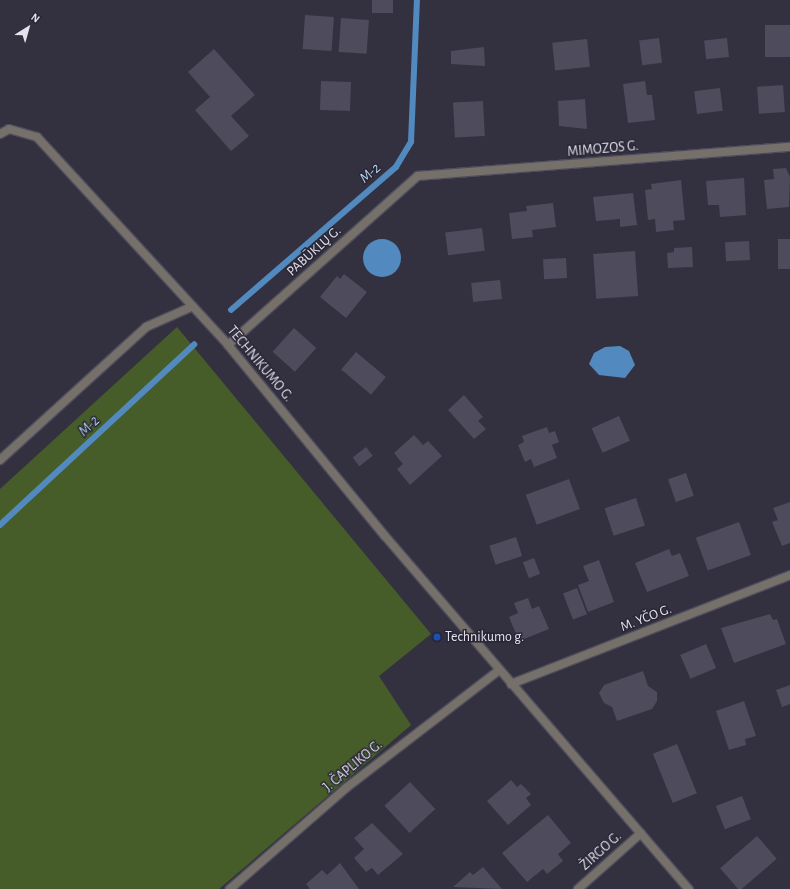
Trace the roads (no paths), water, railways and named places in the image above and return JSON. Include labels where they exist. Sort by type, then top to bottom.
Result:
[{"type":"street","name":"TECHNIKUMO G.","points":[[0,134],[9,129],[37,137],[191,307],[228,345],[499,670],[689,889]]},
{"type":"street","name":"MIMOZOS G.","points":[[418,176],[790,147]]},
{"type":"street","name":"PABŪKLŲ G.","points":[[228,345],[418,176]]},
{"type":"street","points":[[0,460],[146,328],[191,307]]},
{"type":"street","name":"M. YČO G.","points":[[511,684],[790,575]]},
{"type":"street","name":"J. ČAPLIKO G.","points":[[230,889],[346,788],[499,670]]},
{"type":"street","name":"ŽIRGO G.","points":[[578,889],[641,833]]},
{"type":"water","points":[[378,239],[386,239],[393,242],[398,247],[401,258],[398,269],[393,274],[386,277],[378,277],[371,274],[366,269],[363,262],[363,254],[366,247],[371,242]]},
{"type":"water","points":[[620,346],[629,351],[635,365],[625,378],[599,375],[589,364],[594,353],[605,347]]},
{"type":"waterway","name":"M-2","points":[[231,310],[396,167],[411,142],[417,0]]},
{"type":"waterway","name":"M-2","points":[[0,525],[194,345]]},
{"type":"place","name":"Technikumo g.","points":[[437,637]]}]
